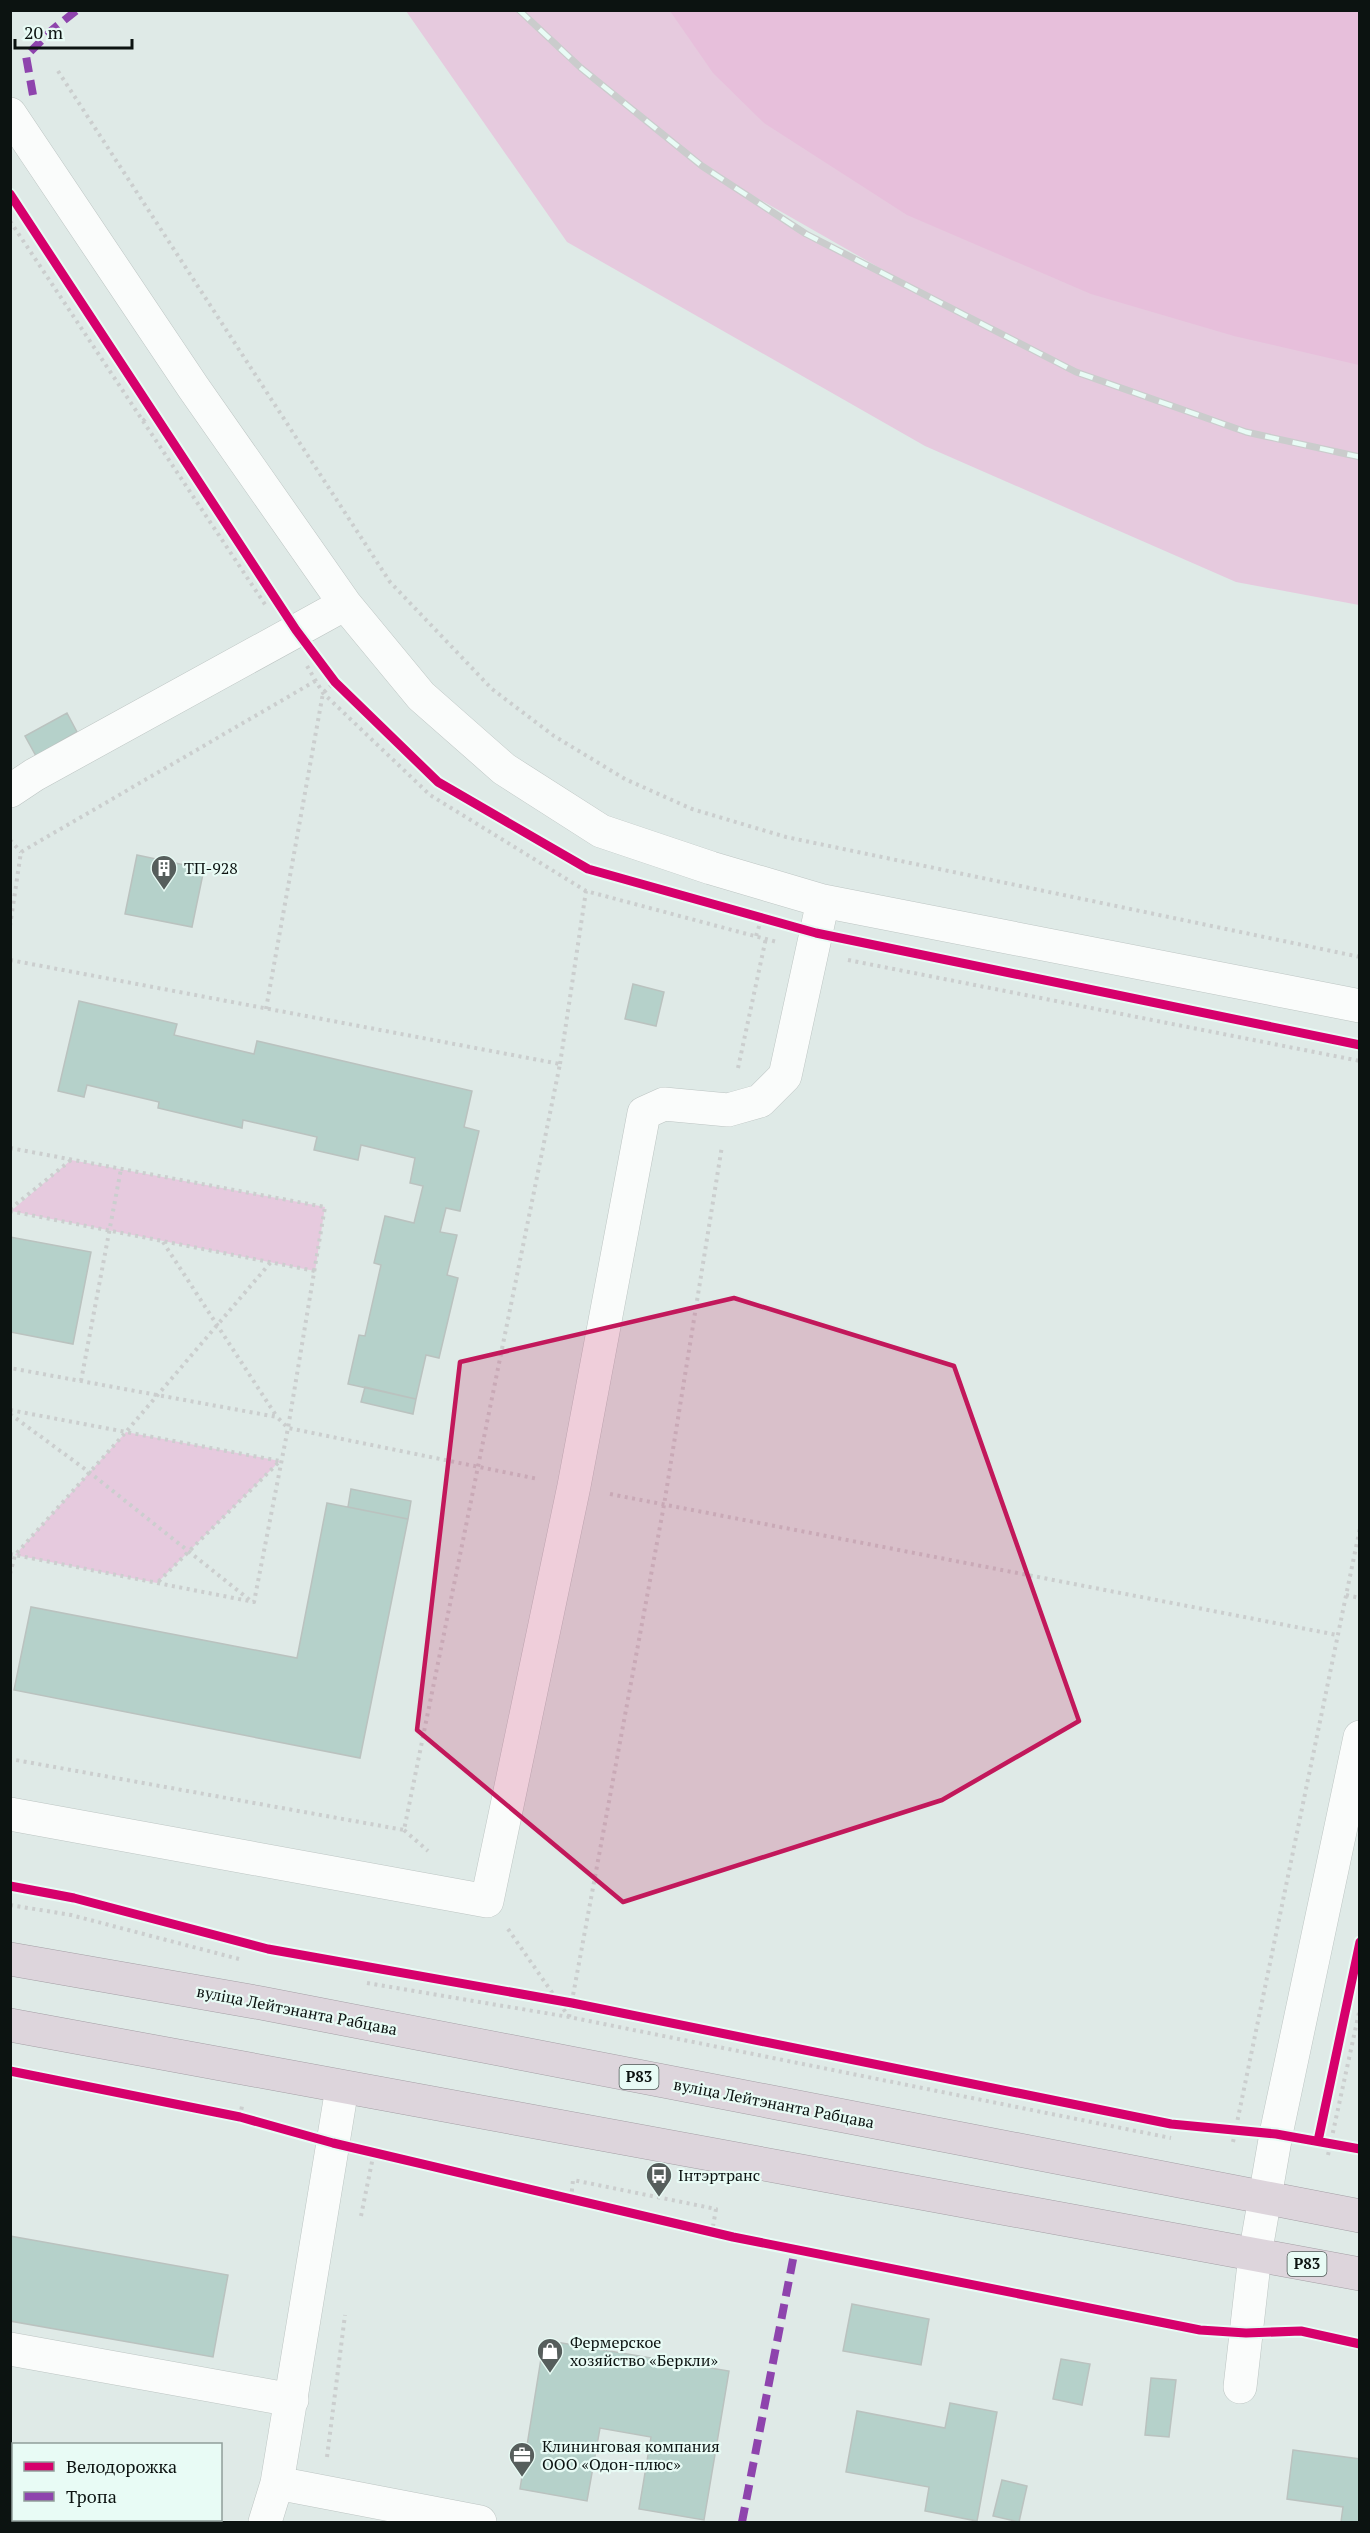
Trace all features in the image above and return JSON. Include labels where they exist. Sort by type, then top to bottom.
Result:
[{"type":"highway","name":"вуліца Лейтэнанта Рабцава","points":[[10,1959],[261,2003],[1359,2216]]},
{"type":"highway","name":"Р83","points":[[10,2025],[1359,2274]]},
{"type":"street","points":[[10,114],[193,387],[345,604],[421,696],[504,769],[601,831],[711,868],[823,901],[1359,1006]]},
{"type":"street","points":[[10,791],[34,775],[345,604]]},
{"type":"street","points":[[10,1814],[487,1901],[574,1486],[644,1113],[663,1104],[728,1110],[760,1101],[785,1076],[823,901]]},
{"type":"street","points":[[1240,2387],[1255,2255],[1276,2134],[1359,1737]]},
{"type":"street","points":[[265,2523],[277,2483],[292,2400],[342,2088]]},
{"type":"street","points":[[10,2349],[292,2400]]},
{"type":"street","points":[[277,2483],[480,2523]]},
{"type":"path","points":[[58,71],[390,582],[492,689],[554,736],[625,779],[692,809],[786,837],[1359,957]]},
{"type":"path","points":[[10,221],[143,421],[291,633],[323,693],[430,795],[586,891],[766,939],[813,943],[1359,1061]]},
{"type":"path","points":[[147,402],[160,422]]},
{"type":"path","points":[[143,421],[153,412]]},
{"type":"path","points":[[291,633],[343,690]]},
{"type":"path","points":[[21,852],[317,680]]},
{"type":"path","points":[[266,1009],[323,693],[335,682]]},
{"type":"path","points":[[10,840],[21,852]]},
{"type":"path","points":[[10,926],[21,852]]},
{"type":"path","points":[[10,1759],[404,1830],[560,1064],[586,891]]},
{"type":"path","points":[[749,916],[813,943]]},
{"type":"path","points":[[756,936],[761,920]]},
{"type":"path","points":[[569,2017],[664,1505],[728,1110],[766,939]]},
{"type":"path","points":[[10,960],[560,1064]]},
{"type":"path","points":[[10,1148],[325,1207],[288,1428],[254,1602],[252,1601]]},
{"type":"path","points":[[10,1210],[71,1160]]},
{"type":"path","points":[[81,1381],[122,1169]]},
{"type":"path","points":[[10,1210],[315,1271]]},
{"type":"path","points":[[163,1241],[277,1417],[288,1428],[664,1505],[1337,1635]]},
{"type":"path","points":[[10,1574],[13,1554],[126,1432],[271,1262]]},
{"type":"path","points":[[10,1368],[277,1417]]},
{"type":"path","points":[[10,1412],[280,1461]]},
{"type":"path","points":[[10,1412],[252,1601]]},
{"type":"path","points":[[158,1583],[280,1461]]},
{"type":"path","points":[[1233,2142],[1359,1528]]},
{"type":"path","points":[[13,1554],[252,1601]]},
{"type":"path","points":[[1346,1595],[1359,1598]]},
{"type":"path","points":[[10,1905],[70,1915],[244,1960]]},
{"type":"path","points":[[360,1982],[569,2017],[1171,2138]]},
{"type":"path","points":[[548,1999],[584,2006]]},
{"type":"path","points":[[1328,2155],[1336,2145],[1358,2026],[1359,2008]]},
{"type":"path","points":[[228,2115],[250,2120]]},
{"type":"path","points":[[1224,2129],[1276,2134],[1336,2145]]},
{"type":"path","points":[[333,2143],[386,2155]]},
{"type":"path","points":[[361,2219],[374,2152]]},
{"type":"path","points":[[570,2199],[573,2180],[716,2209],[712,2232]]},
{"type":"path","points":[[559,2196],[581,2201]]},
{"type":"path","points":[[701,2230],[722,2235]]},
{"type":"path","points":[[323,2492],[346,2309]]},
{"type":"highlighted area","points":[[734,1298],[954,1366],[1079,1721],[942,1800],[623,1902],[417,1730],[460,1362]]},
{"type":"shaded area","points":[[406,11],[1359,11],[1359,605],[1236,582],[925,446],[567,242]],"holes":[[[715,174],[906,283],[806,234]]]},
{"type":"shaded area","points":[[670,11],[1359,11],[1359,365],[1234,336],[1091,294],[907,215],[764,123],[713,73]]},
{"type":"shaded area","points":[[71,1160],[325,1207],[315,1271],[11,1211]]},
{"type":"shaded area","points":[[126,1432],[280,1461],[157,1583],[15,1555]]},
{"type":"building","points":[[67,713],[77,732],[36,756],[25,736]]},
{"type":"building","name":"ТП-928","points":[[137,855],[204,869],[192,927],[125,914]]},
{"type":"building","points":[[633,984],[664,992],[656,1026],[625,1019]]},
{"type":"building","points":[[79,1001],[177,1024],[174,1035],[254,1054],[257,1041],[472,1091],[464,1127],[479,1131],[460,1211],[446,1208],[440,1232],[457,1235],[447,1275],[458,1278],[439,1358],[426,1355],[416,1399],[348,1384],[359,1335],[365,1336],[381,1265],[374,1263],[385,1216],[414,1223],[423,1186],[410,1183],[415,1158],[361,1145],[358,1160],[314,1150],[317,1137],[278,1128],[243,1120],[242,1128],[158,1108],[159,1102],[87,1085],[84,1097],[58,1091]]},
{"type":"building","points":[[10,1237],[91,1252],[73,1344],[10,1332]]},
{"type":"building","points":[[365,1387],[416,1399],[413,1414],[361,1402]]},
{"type":"building","points":[[351,1489],[411,1501],[408,1519],[348,1507]]},
{"type":"building","points":[[327,1503],[408,1519],[360,1758],[14,1690],[31,1607],[297,1658]]},
{"type":"building","points":[[10,2236],[228,2275],[213,2357],[10,2321]]},
{"type":"building","points":[[852,2304],[929,2319],[921,2365],[843,2351]]},
{"type":"building","points":[[544,2340],[729,2371],[704,2520],[639,2509],[651,2437],[600,2428],[587,2501],[520,2489]]},
{"type":"building","points":[[1061,2359],[1090,2364],[1082,2405],[1053,2399]]},
{"type":"building","points":[[1151,2378],[1176,2380],[1169,2437],[1145,2435]]},
{"type":"building","points":[[950,2403],[997,2412],[977,2521],[925,2511],[929,2487],[846,2472],[857,2411],[945,2428]]},
{"type":"building","points":[[1293,2450],[1360,2459],[1360,2522],[1341,2522],[1343,2507],[1287,2499]]},
{"type":"building","points":[[1002,2480],[1027,2486],[1019,2522],[993,2516]]},
{"type":"railway","points":[[519,10],[581,68],[702,166],[806,234],[1076,372],[1246,432],[1360,457]]},
{"type":"marked path","points":[[33,95],[26,56],[52,30],[77,10]]},
{"type":"marked path","points":[[742,2522],[795,2249]]},
{"type":"cycle path","points":[[10,194],[296,630],[335,682],[438,782],[588,869],[816,933],[1360,1045]]},
{"type":"cycle path","points":[[10,1886],[74,1898],[268,1949],[572,2003],[1171,2124],[1276,2134],[1360,2149]]},
{"type":"cycle path","points":[[1318,2141],[1360,1942]]},
{"type":"cycle path","points":[[10,2071],[240,2117],[333,2143],[733,2237],[1200,2330],[1246,2333],[1301,2331],[1360,2344]]},
{"type":"place","name":"ТП-928","points":[[164,891]]},
{"type":"place","name":"Інтэртранс","points":[[659,2198]]},
{"type":"place","name":"Фермерское хозяйство «Беркли»","points":[[550,2374]]},
{"type":"place","name":"Клининговая компания ООО «Одон-плюс»","points":[[522,2478]]}]
